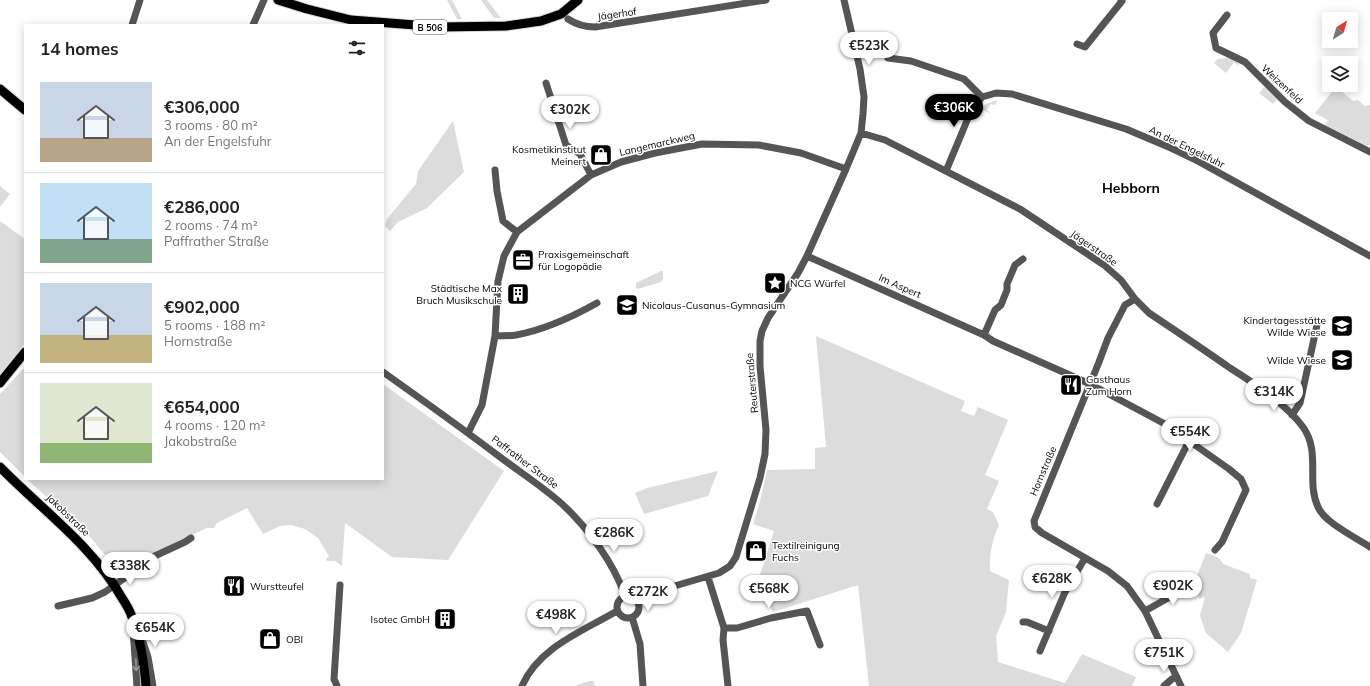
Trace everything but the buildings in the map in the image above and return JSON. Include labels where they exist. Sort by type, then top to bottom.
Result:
[{"type":"main road","name":"B 506","points":[[278,0],[351,20],[441,27],[506,26],[542,21],[561,14],[578,0]]},
{"type":"main road","points":[[0,89],[24,107]]},
{"type":"main road","points":[[0,383],[24,353]]},
{"type":"main road","name":"Jakobstraße","points":[[0,467],[66,528],[86,549],[115,585],[132,617]]},
{"type":"main road","points":[[132,617],[141,645],[146,686]]},
{"type":"street","points":[[132,24],[140,0]]},
{"type":"street","points":[[253,24],[264,0]]},
{"type":"street","name":"Jägerhof","points":[[568,19],[585,27],[595,27],[766,0]]},
{"type":"street","name":"Reuterstraße","points":[[637,601],[648,594],[719,573],[730,566],[736,557],[754,500],[765,454],[766,431],[760,366],[760,341],[768,318],[798,274],[807,256],[861,133],[864,97],[860,69],[844,0]]},
{"type":"street","points":[[1077,44],[1085,47],[1122,1],[1121,0]]},
{"type":"street","name":"Weizenfeld","points":[[1228,15],[1213,34],[1216,48],[1244,62],[1285,102],[1309,121],[1370,152]]},
{"type":"street","points":[[888,58],[911,61],[964,79],[982,97],[971,112],[946,172]]},
{"type":"street","points":[[546,83],[566,146],[580,154],[591,175]]},
{"type":"street","name":"An der Engelsfuhr","points":[[982,97],[996,92],[1012,94],[1126,129],[1194,159],[1370,256]]},
{"type":"street","name":"Jägerstraße","points":[[861,133],[885,140],[1020,209],[1097,261],[1121,280],[1135,299],[1150,313],[1262,389],[1292,415],[1304,428],[1310,441],[1313,462],[1314,490],[1318,507],[1326,518],[1370,547]]},
{"type":"street","name":"Langemarckweg","points":[[468,433],[482,405],[495,336],[498,281],[504,256],[516,232],[591,175],[621,162],[655,153],[702,144],[759,145],[801,152],[846,169]]},
{"type":"street","points":[[495,170],[497,191],[503,221],[516,232]]},
{"type":"street","name":"Im Aspert","points":[[807,256],[1090,384],[1165,424],[1190,441],[1241,479],[1246,490],[1222,542],[1215,550]]},
{"type":"street","points":[[984,335],[995,310],[1001,305],[1007,290],[1007,284],[1015,265],[1023,258]]},
{"type":"street","name":"Hornstraße","points":[[1135,299],[1125,305],[1108,338],[1034,521],[1035,527],[1042,533],[1108,571],[1121,581],[1131,592],[1145,611],[1181,686]]},
{"type":"street","points":[[495,336],[517,335],[538,329],[568,318],[597,303]]},
{"type":"street","points":[[1292,415],[1300,403],[1317,325]]},
{"type":"street","name":"Paffrather Straße","points":[[384,373],[468,433],[562,504],[598,546],[618,578],[625,596]]},
{"type":"street","points":[[1157,504],[1190,441]]},
{"type":"street","points":[[58,606],[92,598],[115,585],[146,560],[191,538]]},
{"type":"street","points":[[1040,651],[1065,592],[1085,558]]},
{"type":"street","points":[[708,577],[724,628],[723,640],[728,686]]},
{"type":"street","points":[[1145,611],[1193,584]]},
{"type":"street","points":[[337,686],[334,679],[340,585]]},
{"type":"street","points":[[625,596],[631,596],[637,601],[638,610],[632,617],[624,617],[617,611],[616,606],[618,600],[625,596]]},
{"type":"street","points":[[522,686],[535,663],[555,646],[617,611]]},
{"type":"street","points":[[724,628],[737,628],[771,618],[807,611],[820,645]]},
{"type":"street","name":"Jakobstraße","points":[[132,617],[137,686]]},
{"type":"street","name":"Jakobstraße","points":[[132,617],[148,657],[153,686]]},
{"type":"street","points":[[632,617],[640,644],[643,686]]},
{"type":"street","points":[[1023,622],[1027,622],[1049,631]]},
{"type":"street","points":[[1164,686],[1172,679],[1177,677]]},
{"type":"shaded area","points":[[447,0],[452,0],[462,19],[457,19]]},
{"type":"shaded area","points":[[481,0],[487,0],[501,18],[494,18]]},
{"type":"shaded area","points":[[1218,59],[1232,59],[1238,63],[1239,66],[1234,62],[1226,73],[1214,63]]},
{"type":"shaded area","points":[[1264,87],[1277,99],[1273,104],[1259,93]]},
{"type":"shaded area","points":[[1332,92],[1342,92],[1353,101],[1358,100],[1365,106],[1370,105],[1370,145],[1365,145],[1325,125],[1328,120],[1315,113]]},
{"type":"shaded area","points":[[997,100],[996,104],[991,104],[987,110],[991,114],[981,109],[986,104]]},
{"type":"shaded area","points":[[453,121],[464,172],[427,208],[398,222],[390,231],[385,226],[387,219],[416,184],[418,171]]},
{"type":"shaded area","points":[[0,186],[10,194],[0,207]]},
{"type":"shaded area","points":[[0,221],[24,238],[24,344],[0,375]]},
{"type":"shaded area","points":[[663,271],[663,279],[661,282],[638,289],[636,288],[636,283]]},
{"type":"shaded area","points":[[816,336],[965,401],[961,411],[974,416],[978,407],[1008,420],[985,475],[999,481],[987,509],[993,512],[999,525],[994,536],[990,559],[990,571],[1009,580],[1006,612],[996,636],[998,662],[1065,683],[1082,654],[1136,677],[1132,686],[869,686],[858,585],[773,612],[757,584],[774,531],[753,524],[767,470],[815,469],[815,448],[826,447]]},
{"type":"shaded area","points":[[24,368],[24,476],[0,452],[0,394]]},
{"type":"shaded area","points":[[384,385],[504,471],[448,560],[392,557],[345,523],[342,566],[335,561],[327,561],[326,559],[329,556],[318,538],[305,529],[291,525],[280,526],[263,534],[247,508],[217,523],[214,528],[207,528],[141,558],[128,571],[119,573],[116,568],[120,566],[117,559],[111,562],[90,537],[28,480],[384,480]]},
{"type":"shaded area","points":[[718,471],[708,496],[644,514],[635,493],[647,488]]},
{"type":"shaded area","points":[[1206,553],[1218,558],[1223,564],[1250,574],[1250,578],[1257,580],[1241,633],[1228,652],[1206,633],[1200,616],[1205,597],[1199,599],[1195,581]]},
{"type":"shaded area","points":[[589,681],[594,681],[595,686],[575,686]]},
{"type":"place","name":"Kosmetikinstitut Meinert","points":[[601,155]]},
{"type":"place","name":"Praxisgemeinschaft für Logopädie","points":[[523,260]]},
{"type":"place","name":"NCG Würfel","points":[[775,283]]},
{"type":"place","name":"Städtische Max Bruch Musikschule","points":[[518,294]]},
{"type":"place","name":"Nicolaus-Cusanus-Gymnasium","points":[[627,305]]},
{"type":"place","name":"Kindertagesstätte Wilde Wiese","points":[[1342,326]]},
{"type":"place","name":"Wilde Wiese","points":[[1342,360]]},
{"type":"place","name":"Gasthaus Zum Horn","points":[[1071,385]]},
{"type":"place","name":"Textilreinigung Fuchs","points":[[756,551]]},
{"type":"place","name":"Wurstteufel","points":[[234,586]]},
{"type":"place","name":"Isotec GmbH","points":[[445,619]]},
{"type":"place","name":"OBI","points":[[270,639]]},
{"type":"district","name":"Hebborn","points":[[1131,188]]}]
